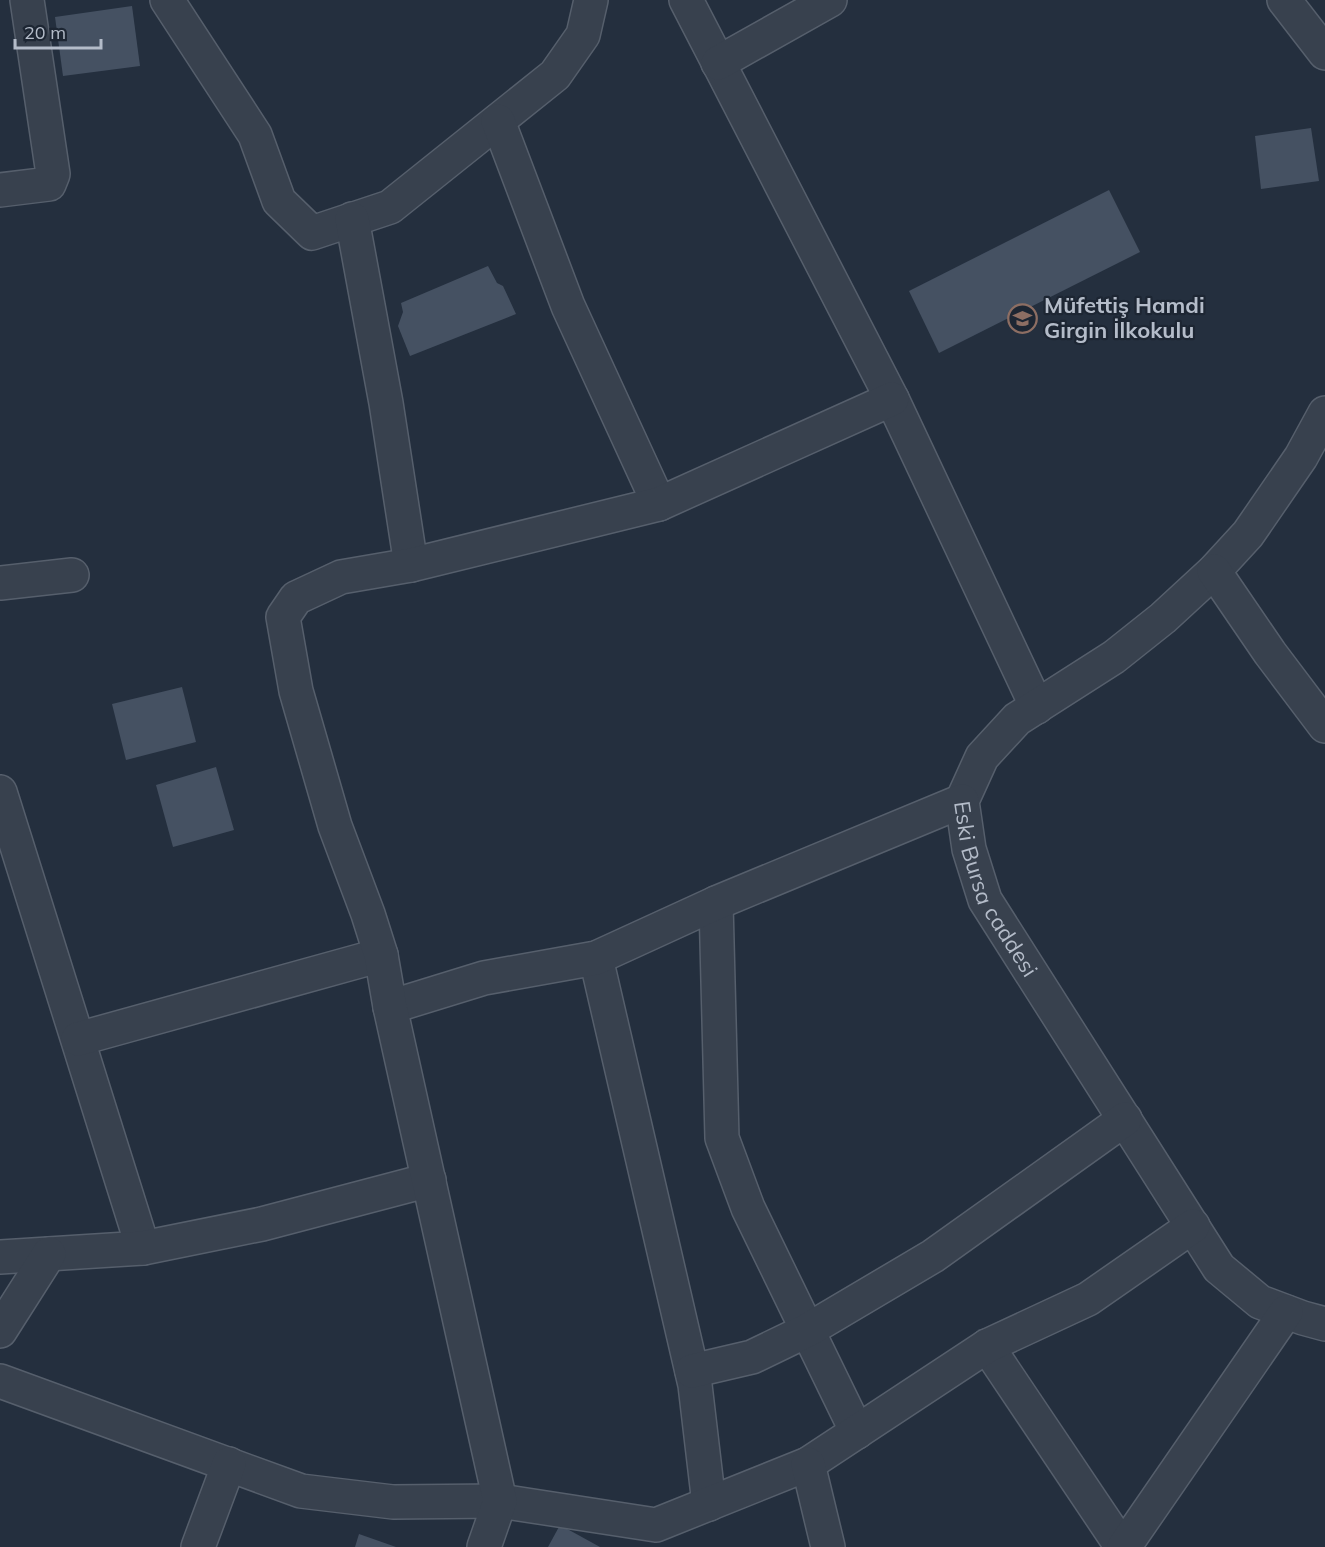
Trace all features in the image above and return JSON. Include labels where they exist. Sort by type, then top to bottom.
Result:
[{"type":"street","points":[[0,190],[49,184],[53,174],[27,0]]},
{"type":"street","points":[[167,0],[255,135],[279,201],[312,233],[390,207],[555,75],[583,35],[591,0]]},
{"type":"street","points":[[686,0],[892,399],[1038,707]]},
{"type":"street","points":[[718,63],[830,0]]},
{"type":"street","points":[[1284,0],[1325,53]]},
{"type":"street","points":[[498,121],[568,306],[659,504]]},
{"type":"street","points":[[352,219],[386,403],[411,565]]},
{"type":"street","points":[[484,1547],[500,1501],[390,1006],[381,955],[335,826],[296,691],[284,617],[296,598],[341,577],[411,565],[659,504],[892,399]]},
{"type":"street","name":"Eski Bursa caddesi","points":[[1325,413],[1301,457],[1248,534],[1214,571],[1163,618],[1114,657],[1017,719],[982,757],[962,801],[969,849],[985,900],[1219,1268],[1260,1302],[1325,1324]]},
{"type":"street","points":[[1214,571],[1270,653],[1325,726]]},
{"type":"street","points":[[0,583],[72,574]]},
{"type":"street","points":[[0,792],[143,1248]]},
{"type":"street","points":[[390,1006],[484,978],[596,958],[716,903],[962,801]]},
{"type":"street","points":[[716,903],[722,1138],[748,1208],[857,1432]]},
{"type":"street","points":[[78,1039],[381,955]]},
{"type":"street","points":[[596,958],[695,1385],[709,1504]]},
{"type":"street","points":[[692,1371],[752,1357],[808,1330],[933,1256],[1125,1119]]},
{"type":"street","points":[[0,1257],[143,1248],[262,1224],[429,1180]]},
{"type":"street","points":[[0,1381],[301,1491],[393,1502],[500,1501],[659,1536],[709,1504],[808,1464],[987,1346],[1088,1299],[1193,1226]]},
{"type":"street","points":[[0,1330],[49,1254]]},
{"type":"street","points":[[987,1346],[1123,1547],[1286,1312]]},
{"type":"street","points":[[198,1547],[229,1464]]},
{"type":"street","points":[[808,1464],[828,1547]]},
{"type":"building","points":[[132,6],[140,66],[63,76],[55,17]]},
{"type":"building","points":[[1311,128],[1319,181],[1261,189],[1255,136]]},
{"type":"building","points":[[1109,190],[1140,252],[939,353],[909,291]]},
{"type":"building","points":[[488,266],[497,283],[503,286],[516,314],[410,356],[398,326],[403,312],[401,303]]},
{"type":"building","points":[[182,687],[196,742],[126,760],[112,704]]},
{"type":"building","points":[[216,767],[234,830],[173,847],[156,785]]},
{"type":"building","points":[[560,1525],[600,1547],[548,1547]]},
{"type":"building","points":[[359,1534],[396,1547],[355,1547]]},
{"type":"place","name":"Müfettiş Hamdi Girgin İlkokulu","points":[[1023,318]]}]
